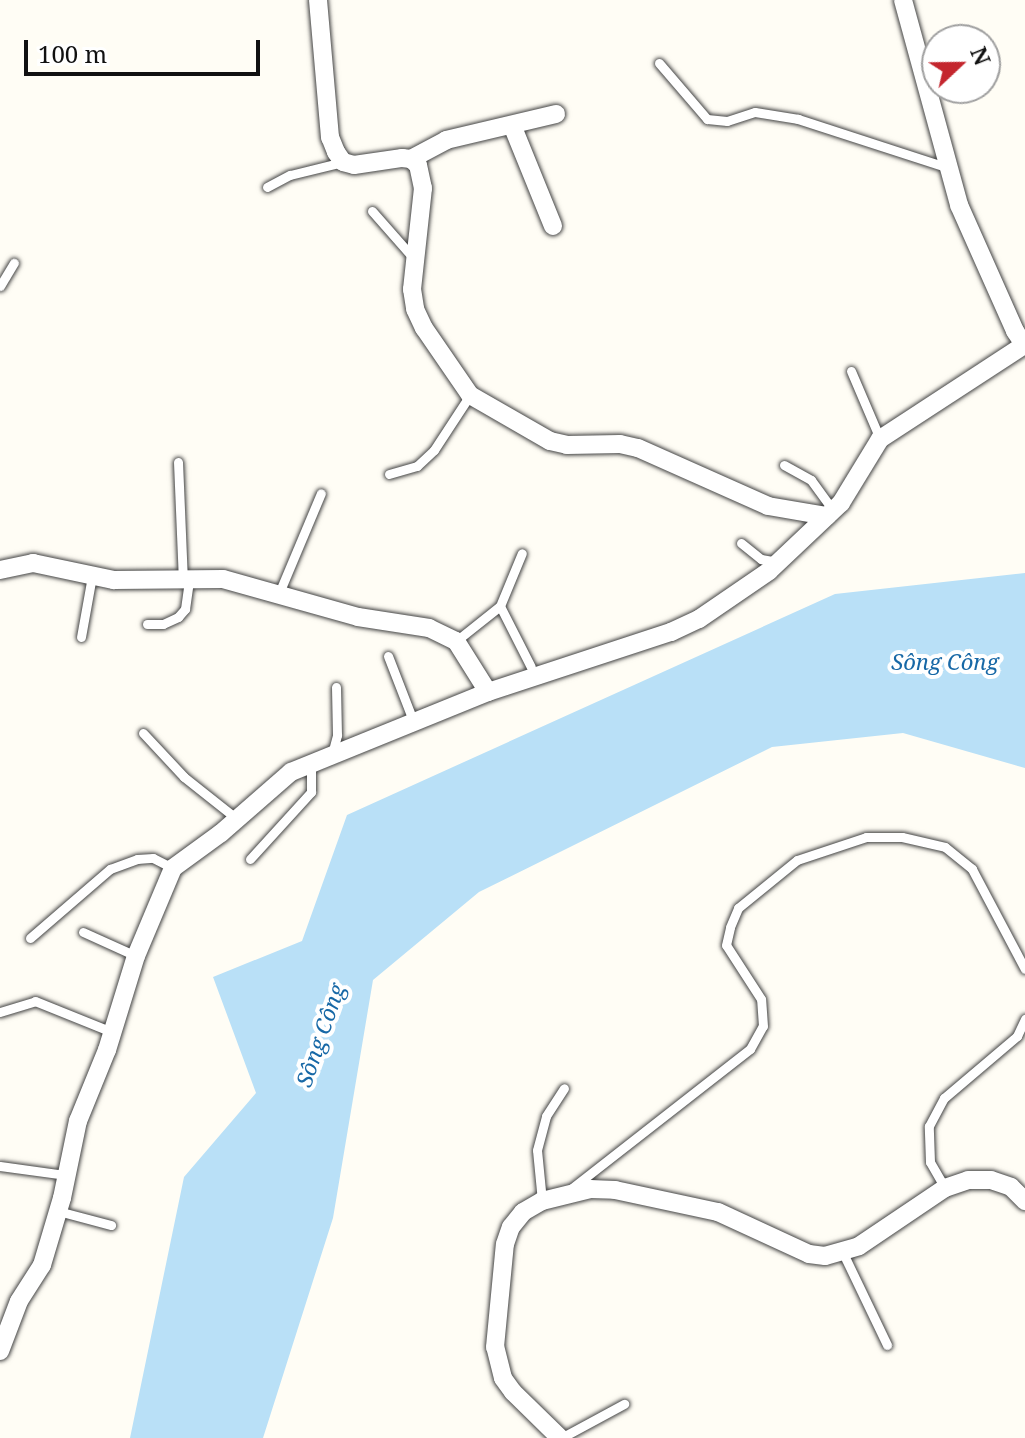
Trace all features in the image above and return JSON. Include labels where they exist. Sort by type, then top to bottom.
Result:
[{"type":"street","points":[[318,0],[330,137],[343,162],[354,165],[411,159],[446,140],[556,114]]},
{"type":"street","points":[[0,1351],[19,1301],[42,1265],[58,1211],[78,1121],[112,1032],[136,956],[173,868],[237,819],[283,777],[488,692],[685,626],[758,580],[830,513],[849,492],[880,439],[1025,345],[969,230],[903,0]]},
{"type":"street","points":[[512,125],[553,226]]},
{"type":"street","points":[[411,159],[422,176],[423,188],[412,289],[415,309],[424,328],[470,395],[550,441],[567,445],[620,444],[638,448],[768,506],[830,513]]},
{"type":"street","points":[[0,570],[33,563],[114,580],[241,581],[358,617],[429,628],[456,641],[488,692]]},
{"type":"street","points":[[560,1438],[513,1392],[503,1378],[495,1347],[505,1244],[511,1227],[523,1212],[542,1201],[564,1194],[615,1190],[718,1212],[809,1254],[843,1253],[859,1246],[943,1183],[991,1180],[1011,1187],[1025,1201]]},
{"type":"lane","points":[[659,63],[707,119],[727,121],[755,112],[798,119],[949,168]]},
{"type":"lane","points":[[267,187],[290,175],[343,162]]},
{"type":"lane","points":[[372,211],[415,260]]},
{"type":"lane","points":[[0,286],[14,263]]},
{"type":"lane","points":[[851,371],[880,439]]},
{"type":"lane","points":[[389,474],[417,466],[434,450],[470,395]]},
{"type":"lane","points":[[147,624],[163,624],[178,617],[185,609],[186,579],[178,462]]},
{"type":"lane","points":[[784,465],[811,480],[830,513]]},
{"type":"lane","points":[[279,593],[321,493]]},
{"type":"lane","points":[[741,543],[761,559],[778,562]]},
{"type":"lane","points":[[456,641],[500,606],[522,553]]},
{"type":"lane","points":[[81,637],[92,576]]},
{"type":"lane","points":[[500,606],[531,667]]},
{"type":"lane","points":[[388,656],[414,723]]},
{"type":"lane","points":[[332,757],[337,735],[336,687]]},
{"type":"lane","points":[[143,733],[184,777],[237,819]]},
{"type":"lane","points":[[250,859],[311,792],[311,764]]},
{"type":"lane","points":[[564,1194],[750,1049],[763,1026],[761,999],[726,945],[730,927],[738,908],[797,860],[866,837],[902,837],[945,847],[972,869],[1025,969]]},
{"type":"lane","points":[[30,938],[110,869],[137,859],[153,858],[173,868]]},
{"type":"lane","points":[[83,932],[136,956]]},
{"type":"lane","points":[[0,1012],[35,1001],[112,1032]]},
{"type":"lane","points":[[943,1183],[930,1162],[929,1126],[944,1098],[1017,1036],[1025,1019]]},
{"type":"lane","points":[[542,1201],[537,1150],[546,1116],[564,1088]]},
{"type":"lane","points":[[0,1166],[66,1175]]},
{"type":"lane","points":[[58,1211],[111,1225]]},
{"type":"lane","points":[[843,1253],[887,1345]]},
{"type":"lane","points":[[560,1438],[624,1404]]},
{"type":"water","name":"Sông Công","points":[[1025,573],[1025,768],[903,733],[772,747],[479,892],[373,980],[333,1218],[263,1438],[130,1438],[184,1177],[256,1093],[213,977],[302,941],[347,815],[835,594]]}]
